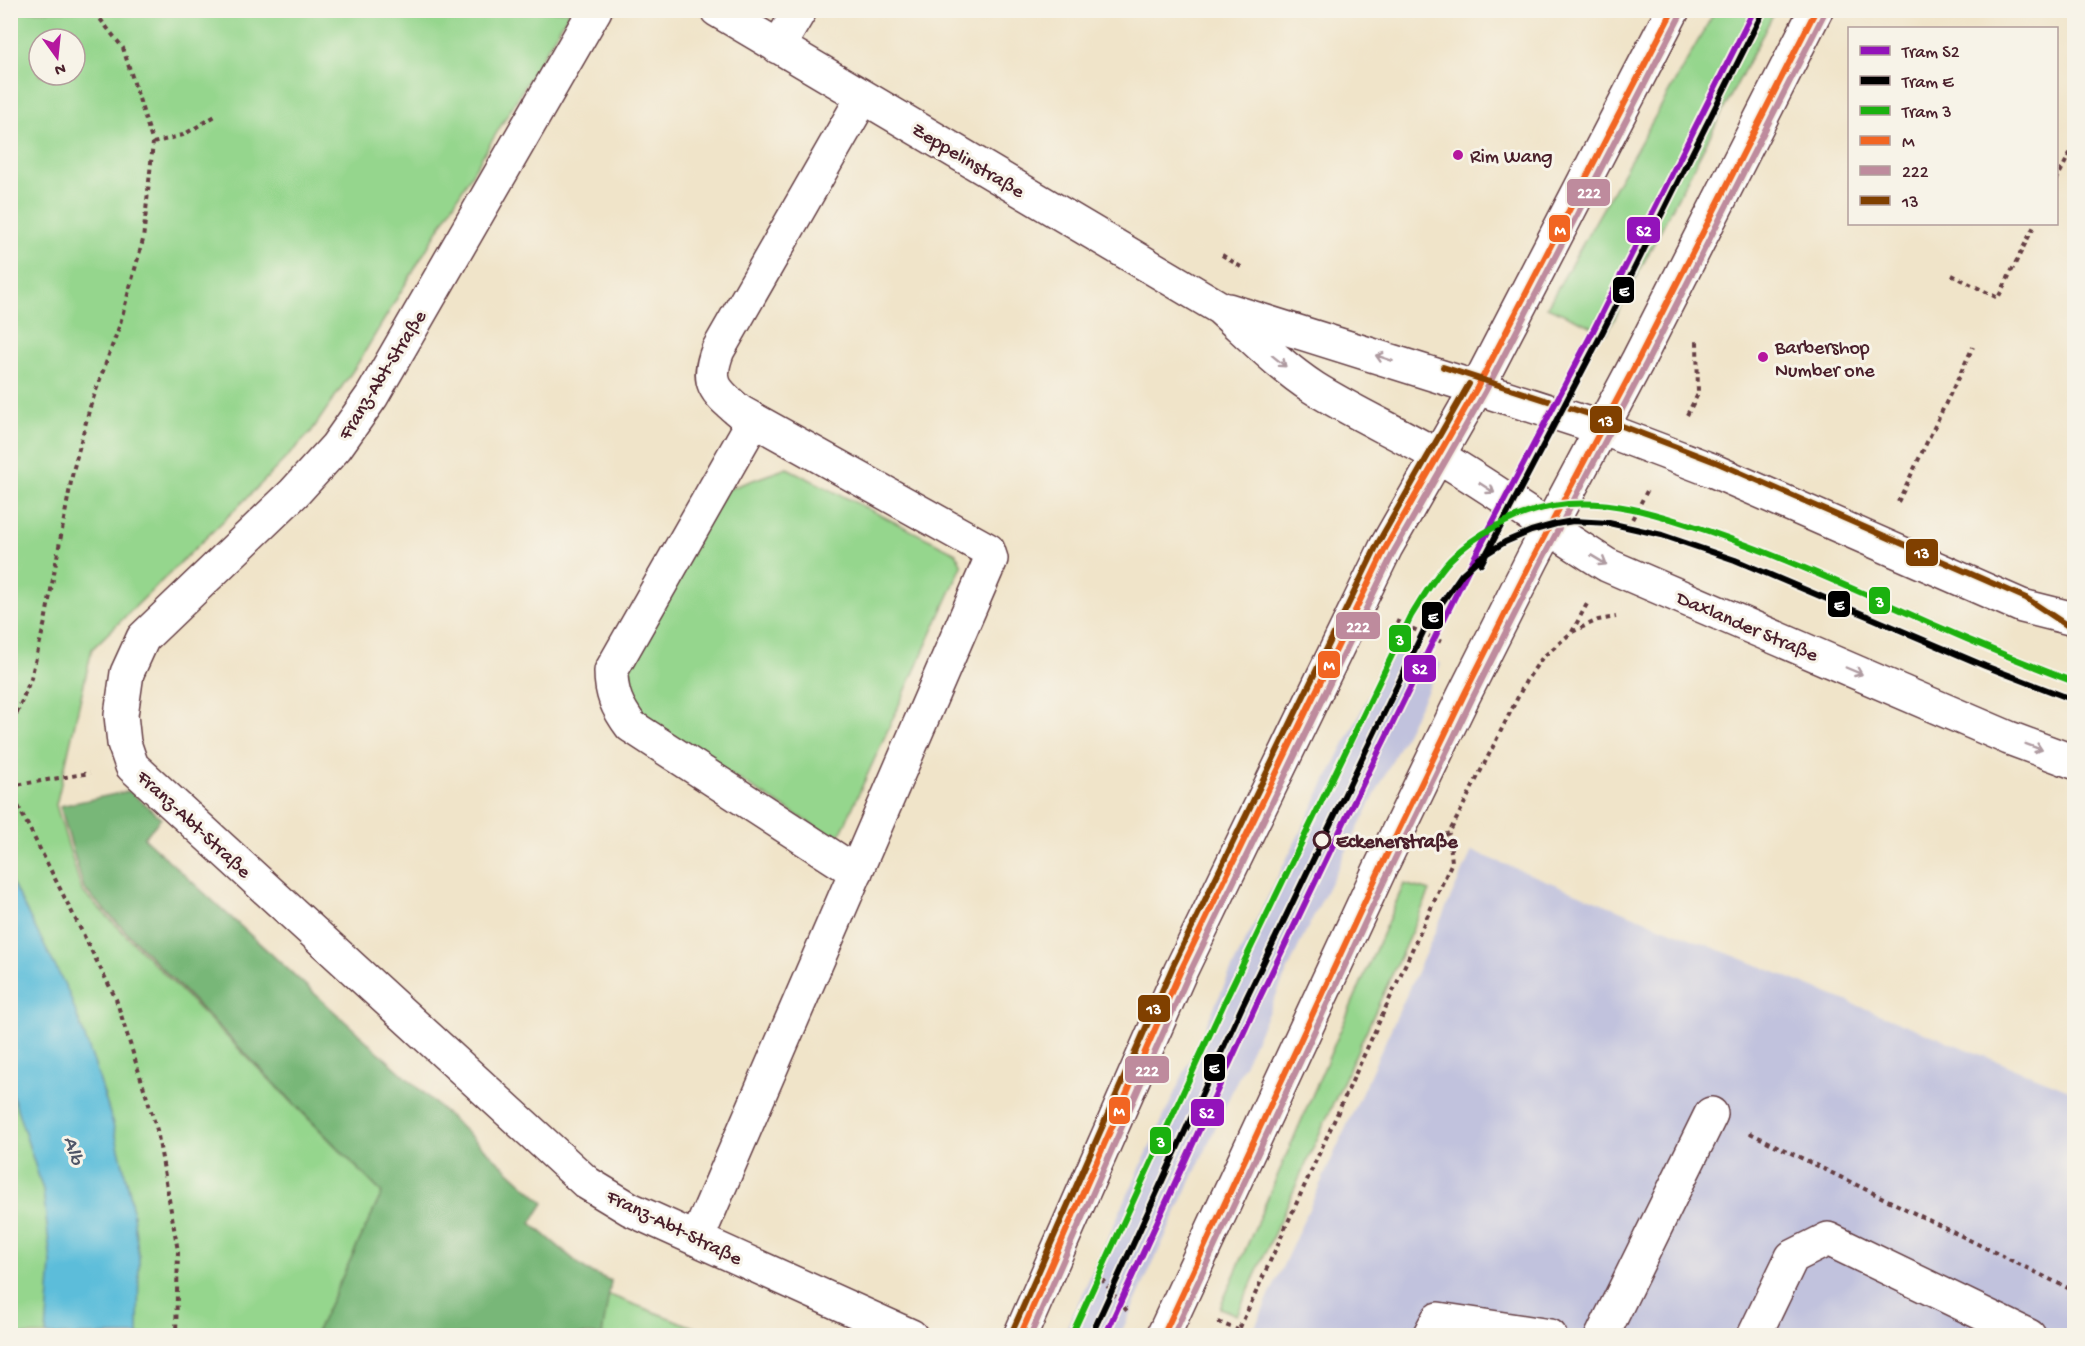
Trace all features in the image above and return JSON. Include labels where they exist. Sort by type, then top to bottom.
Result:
[{"type":"street","name":"Franz-Abt-Straße","points":[[595,10],[372,396],[336,447],[294,493],[143,638],[127,673],[121,715],[124,743],[132,766],[587,1183],[630,1209],[911,1335]]},
{"type":"street","name":"Zeppelinstraße","points":[[717,10],[1220,308],[1277,360],[1313,387],[1347,408],[1438,456]]},
{"type":"street","points":[[778,47],[801,10]]},
{"type":"street","points":[[1020,1335],[1182,970],[1386,548],[1477,388],[1673,10]]},
{"type":"street","points":[[1163,1335],[1464,694],[1638,360],[1816,10]]},
{"type":"street","points":[[697,1239],[991,559],[988,550],[740,412],[721,396],[712,382],[711,368],[723,340],[863,97]]},
{"type":"street","name":"Zeppelinstraße","points":[[1220,308],[1601,428]]},
{"type":"street","points":[[754,420],[611,671],[613,692],[618,710],[631,726],[856,872]]},
{"type":"street","points":[[1601,428],[1714,471],[2022,606],[2074,619]]},
{"type":"street","name":"Daxlander Straße","points":[[1438,456],[1607,565],[2009,738],[2074,762]]},
{"type":"street","points":[[2022,606],[2074,641]]},
{"type":"street","points":[[1602,1335],[1711,1114]]},
{"type":"street","points":[[1754,1335],[1792,1257],[1828,1239],[2029,1335]]},
{"type":"street","points":[[1430,1335],[1438,1319],[1550,1335]]},
{"type":"path","points":[[10,719],[17,713],[31,678],[45,622],[73,471],[90,407],[119,327],[142,240],[153,143],[123,48],[93,10]]},
{"type":"path","points":[[153,143],[183,135],[217,115]]},
{"type":"path","points":[[2058,177],[2074,145]]},
{"type":"path","points":[[1952,275],[1998,298],[2034,225]]},
{"type":"path","points":[[1898,502],[1973,347]]},
{"type":"path","points":[[1236,1335],[1452,862],[1449,833],[1526,681],[1542,658],[1572,632],[1698,394]]},
{"type":"path","points":[[132,766],[10,788],[117,999],[157,1130],[178,1251],[176,1335]]},
{"type":"path","points":[[1711,1114],[2074,1291]]},
{"type":"path","points":[[1094,1270],[1130,1315]]},
{"type":"path","points":[[1177,1305],[1238,1330]]},
{"type":"shaded area","points":[[1395,643],[1441,664],[1303,937],[1120,1335],[1063,1335],[1236,960]]},
{"type":"shaded area","points":[[1472,851],[2074,1092],[2074,1335],[1251,1336]]},
{"type":"green space","points":[[10,11],[570,11],[358,363],[311,432],[92,649],[56,805],[82,891],[382,1193],[315,1335],[11,1335]]},
{"type":"green space","points":[[1715,11],[1775,11],[1607,333],[1547,307]]},
{"type":"green space","points":[[787,468],[956,553],[962,566],[841,833],[832,837],[634,715],[627,665],[725,490]]},
{"type":"green space","points":[[129,791],[161,818],[144,838],[544,1203],[531,1223],[586,1270],[611,1281],[602,1335],[315,1335],[382,1193],[84,889],[60,806]]},
{"type":"green space","points":[[1404,884],[1430,891],[1237,1315],[1220,1308]]},
{"type":"green space","points":[[607,1294],[714,1335],[602,1336]]},
{"type":"water","name":"Alb","points":[[10,879],[68,991],[96,1068],[113,1124],[130,1194],[139,1257],[138,1335],[46,1335],[51,1263],[43,1190],[11,1090]]},
{"type":"tram line","name":"S2","points":[[1105,1336],[1259,999],[1347,816],[1472,562],[1590,337],[1754,10]]},
{"type":"tram line","name":"E","points":[[1481,564],[1598,341],[1762,14]]},
{"type":"tram line","name":"3","points":[[1073,1332],[1226,999],[1411,616],[1429,587],[1450,560],[1484,533],[1511,519],[1553,506],[1613,505],[1651,513],[1708,531],[1779,558],[1983,646],[2074,682]]},
{"type":"tram line","name":"E","points":[[1091,1336],[1242,1007],[1427,624],[1462,574],[1481,557],[1505,542],[1531,531],[1573,521],[1609,523],[1662,535],[1735,560],[1985,666],[2071,699]]},
{"type":"transit line","name":"M","points":[[1020,1336],[1181,970],[1386,547],[1477,388],[1673,10]]},
{"type":"transit line","name":"M","points":[[1163,1336],[1379,871],[1464,695],[1816,10]]},
{"type":"transit line","name":"222","points":[[1030,1336],[1189,974],[1394,551],[1485,392],[1681,14]]},
{"type":"transit line","name":"222","points":[[1173,1336],[1387,875],[1472,699],[1824,14]]},
{"type":"transit line","name":"13","points":[[1443,367],[1604,419],[1718,463],[2026,598],[2074,630]]},
{"type":"transit line","name":"13","points":[[1012,1332],[1173,966],[1378,543],[1469,384]]},
{"type":"place","name":"Rim Wang","points":[[1458,155]]},
{"type":"place","name":"Barbershop Number one","points":[[1763,357]]},
{"type":"place","name":"Eckenerstraße","points":[[1322,840]]}]
